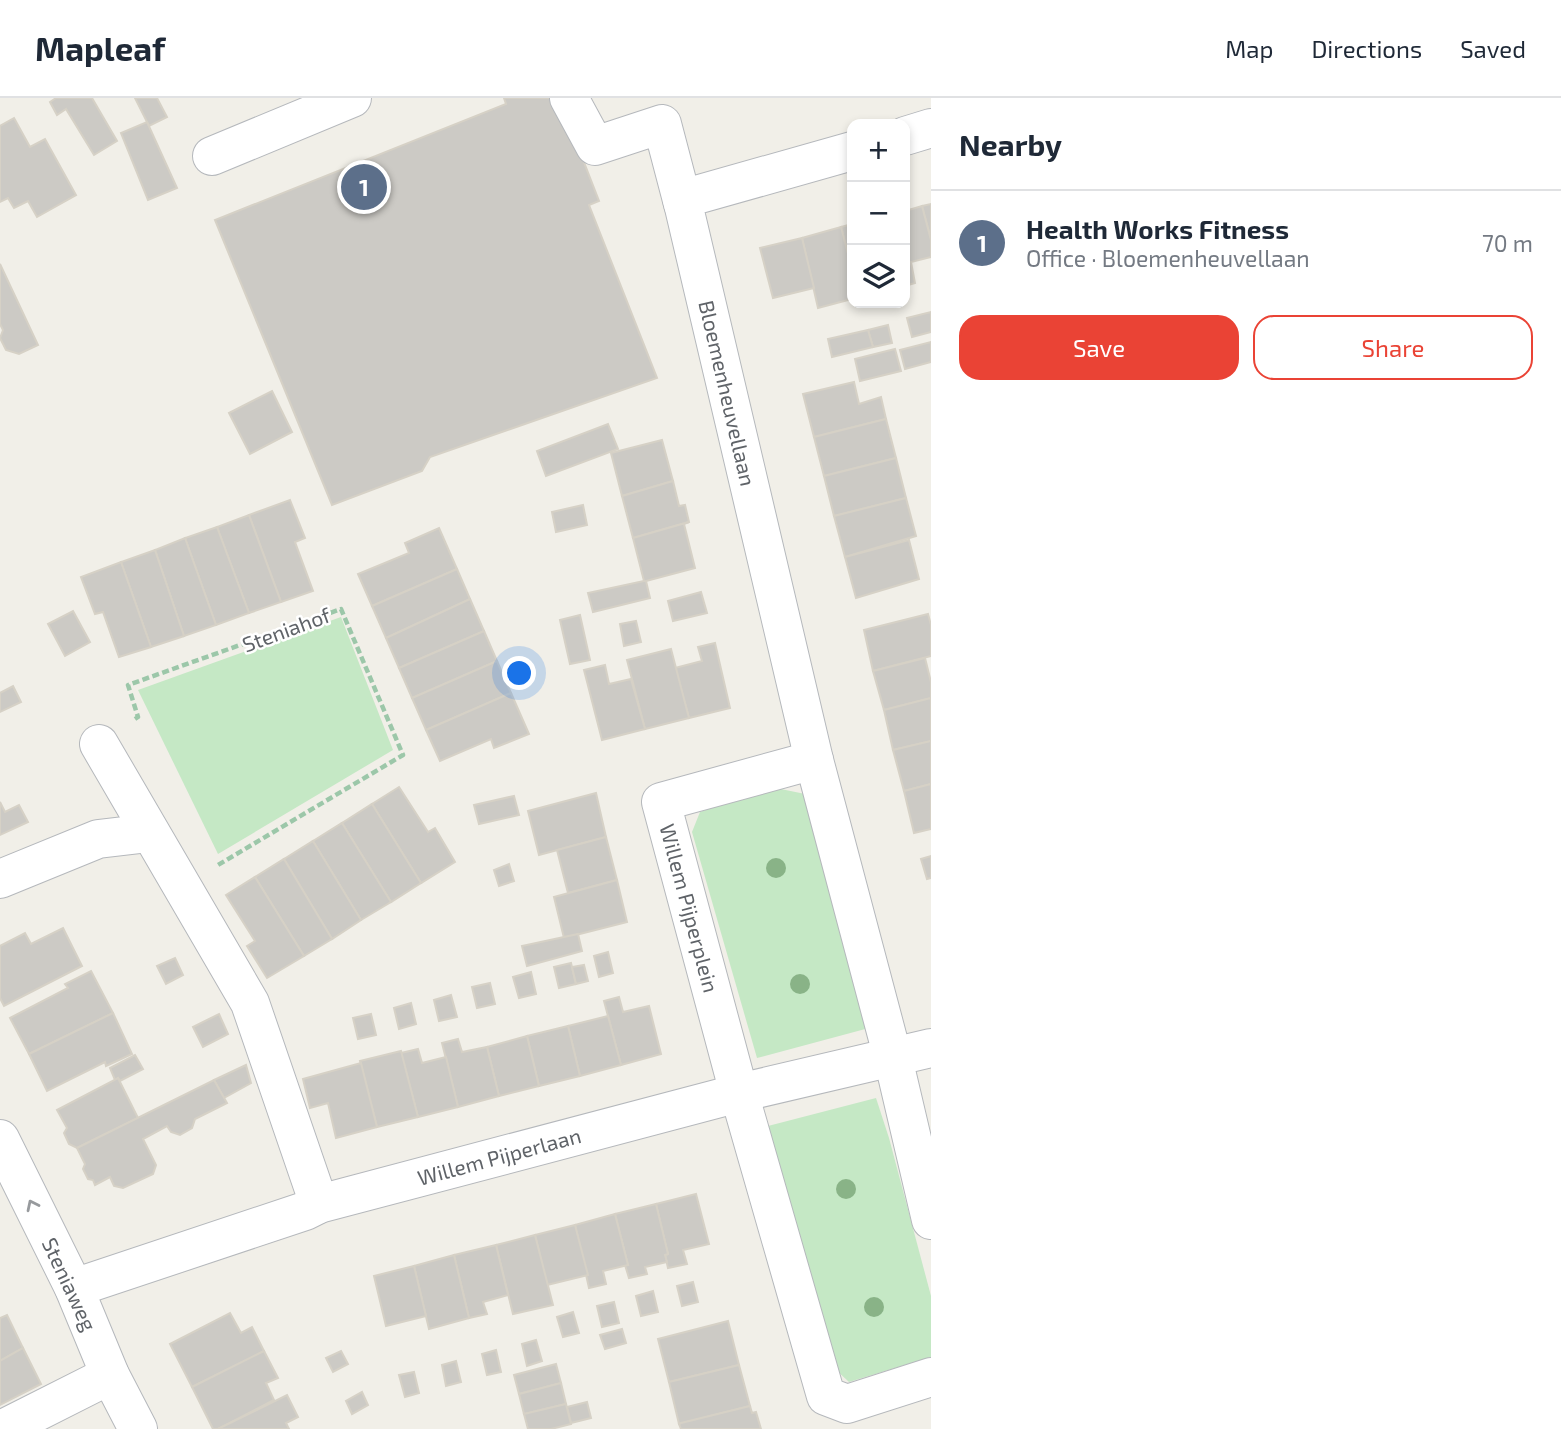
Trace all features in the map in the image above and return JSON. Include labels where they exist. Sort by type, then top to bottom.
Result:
[{"type":"street","points":[[212,156],[352,98]]},
{"type":"street","name":"Bloemenheuvellaan","points":[[569,98],[595,146],[662,124],[814,760]]},
{"type":"street","points":[[910,134],[931,128]]},
{"type":"street","points":[[683,204],[682,199],[847,152]]},
{"type":"street","points":[[99,744],[250,1003],[319,1204]]},
{"type":"street","points":[[814,760],[893,1058],[931,1220]]},
{"type":"street","name":"Willem Pijperplein","points":[[814,760],[662,802],[739,1093],[826,1396],[847,1404],[931,1377]]},
{"type":"street","points":[[0,879],[98,839],[149,833]]},
{"type":"street","name":"Willem Pijperlaan","points":[[74,1288],[319,1204],[739,1093],[931,1048]]},
{"type":"street","name":"Steniaweg","points":[[0,1139],[74,1288],[110,1375],[138,1429]]},
{"type":"street","points":[[4,1429],[110,1375]]},
{"type":"path","name":"Steniahof","points":[[99,744],[138,717],[128,685],[341,608],[403,755],[181,887]]},
{"type":"green space","points":[[341,617],[393,750],[218,854],[138,690]]},
{"type":"green space","points":[[771,787],[810,795],[869,1028],[757,1058],[692,832],[700,812]]},
{"type":"green space","points":[[876,1098],[931,1296],[931,1357],[849,1382],[834,1368],[768,1126]]},
{"type":"building","points":[[56,98],[92,98],[117,141],[94,155],[66,109],[57,115],[50,102]]},
{"type":"building","points":[[135,98],[157,98],[167,117],[149,126]]},
{"type":"building","points":[[504,98],[559,98],[599,201],[589,205],[657,378],[430,457],[422,471],[332,505],[215,220],[506,104]]},
{"type":"building","points":[[14,118],[30,147],[45,139],[76,195],[37,217],[28,201],[14,208],[8,198],[0,202],[0,126]]},
{"type":"building","points":[[147,122],[177,188],[148,200],[121,133]]},
{"type":"building","points":[[931,204],[931,240],[922,206]]},
{"type":"building","points":[[922,206],[931,240],[931,257],[911,262],[915,283],[910,284],[910,245],[910,210]]},
{"type":"building","points":[[847,225],[847,250],[841,227]]},
{"type":"building","points":[[841,227],[847,250],[847,300],[818,308],[802,238]]},
{"type":"building","points":[[802,238],[814,288],[773,298],[760,248]]},
{"type":"building","points":[[0,264],[38,345],[19,354],[6,350],[0,338],[3,330],[0,324]]},
{"type":"building","points":[[931,312],[931,332],[912,337],[907,318]]},
{"type":"building","points":[[888,325],[892,343],[873,347],[868,330]]},
{"type":"building","points":[[868,330],[873,347],[832,357],[828,339]]},
{"type":"building","points":[[931,342],[931,362],[905,369],[900,350]]},
{"type":"building","points":[[895,349],[901,371],[860,381],[855,359]]},
{"type":"building","points":[[854,382],[859,404],[881,397],[886,419],[814,437],[803,394]]},
{"type":"building","points":[[272,391],[292,432],[250,454],[229,413]]},
{"type":"building","points":[[886,419],[896,458],[824,476],[814,437]]},
{"type":"building","points":[[608,424],[618,449],[546,476],[537,451]]},
{"type":"building","points":[[662,440],[673,481],[622,496],[611,453]]},
{"type":"building","points":[[896,458],[906,498],[834,516],[824,476]]},
{"type":"building","points":[[673,481],[679,506],[685,505],[689,522],[633,538],[622,496]]},
{"type":"building","points":[[906,498],[916,536],[845,557],[834,516]]},
{"type":"building","points":[[290,500],[305,538],[295,542],[313,591],[281,602],[249,515]]},
{"type":"building","points":[[583,505],[587,525],[556,532],[552,512]]},
{"type":"building","points":[[249,515],[281,602],[249,613],[217,527]]},
{"type":"building","points":[[689,522],[684,524],[695,568],[646,581],[650,598],[593,612],[588,593],[644,581],[633,538]]},
{"type":"building","points":[[217,527],[249,613],[216,625],[185,538]]},
{"type":"building","points":[[439,528],[457,569],[372,606],[358,574],[409,553],[405,543]]},
{"type":"building","points":[[185,538],[216,625],[184,636],[155,550]]},
{"type":"building","points":[[909,540],[919,579],[856,598],[845,557]]},
{"type":"building","points":[[155,550],[184,636],[151,647],[121,562]]},
{"type":"building","points":[[121,562],[151,647],[119,657],[103,612],[95,614],[81,577]]},
{"type":"building","points":[[457,569],[470,599],[386,638],[372,606]]},
{"type":"building","points":[[701,592],[707,613],[673,621],[668,601]]},
{"type":"building","points":[[470,599],[484,631],[399,668],[386,638]]},
{"type":"building","points":[[73,611],[90,642],[65,656],[48,624]]},
{"type":"building","points":[[928,614],[931,625],[931,656],[873,671],[864,630]]},
{"type":"building","points":[[580,615],[590,660],[570,664],[560,620]]},
{"type":"building","points":[[636,621],[641,642],[624,646],[620,624]]},
{"type":"building","points":[[484,631],[497,661],[412,698],[399,668]]},
{"type":"building","points":[[715,643],[730,708],[689,718],[675,668],[702,661],[698,647]]},
{"type":"building","points":[[671,649],[689,718],[645,729],[627,660]]},
{"type":"building","points":[[925,658],[931,682],[931,698],[884,710],[873,671]]},
{"type":"building","points":[[497,661],[511,693],[426,730],[412,698]]},
{"type":"building","points":[[605,665],[609,684],[631,679],[645,729],[602,740],[584,670]]},
{"type":"building","points":[[13,686],[21,702],[0,712],[0,693]]},
{"type":"building","points":[[511,693],[529,734],[494,748],[491,739],[440,761],[426,730]]},
{"type":"building","points":[[931,698],[931,741],[893,750],[884,710]]},
{"type":"building","points":[[931,741],[931,784],[904,791],[893,750]]},
{"type":"building","points":[[931,784],[931,829],[914,833],[904,791]]},
{"type":"building","points":[[399,787],[428,832],[435,828],[455,862],[421,883],[372,804]]},
{"type":"building","points":[[596,793],[606,837],[539,855],[528,811]]},
{"type":"building","points":[[514,796],[519,815],[479,824],[474,805]]},
{"type":"building","points":[[0,802],[5,812],[19,805],[28,822],[0,835]]},
{"type":"building","points":[[372,804],[421,883],[391,902],[342,823]]},
{"type":"building","points":[[342,823],[391,902],[361,920],[313,841]]},
{"type":"building","points":[[606,837],[617,880],[568,893],[557,850]]},
{"type":"building","points":[[313,841],[361,920],[332,939],[284,859]]},
{"type":"building","points":[[931,856],[931,878],[927,879],[921,859]]},
{"type":"building","points":[[284,859],[332,939],[304,956],[255,877]]},
{"type":"building","points":[[509,864],[514,881],[499,886],[494,870]]},
{"type":"building","points":[[255,877],[304,956],[267,978],[247,946],[255,941],[226,895]]},
{"type":"building","points":[[617,880],[627,922],[564,938],[554,897]]},
{"type":"building","points":[[63,928],[82,966],[4,1006],[0,998],[0,946],[25,933],[31,944]]},
{"type":"building","points":[[578,934],[582,951],[527,966],[522,946]]},
{"type":"building","points":[[608,952],[613,973],[599,977],[594,956]]},
{"type":"building","points":[[175,958],[183,975],[166,984],[157,966]]},
{"type":"building","points":[[571,963],[576,984],[559,988],[554,967]]},
{"type":"building","points":[[584,965],[588,981],[576,984],[572,967]]},
{"type":"building","points":[[91,971],[113,1013],[29,1054],[10,1018],[68,988],[65,984]]},
{"type":"building","points":[[531,972],[536,994],[519,998],[513,977]]},
{"type":"building","points":[[490,983],[495,1004],[477,1008],[472,987]]},
{"type":"building","points":[[451,995],[457,1017],[439,1021],[434,1000]]},
{"type":"building","points":[[619,997],[623,1012],[649,1006],[661,1054],[621,1065],[604,1001]]},
{"type":"building","points":[[411,1003],[416,1024],[399,1029],[394,1008]]},
{"type":"building","points":[[113,1013],[132,1054],[106,1066],[105,1062],[47,1091],[29,1054]]},
{"type":"building","points":[[219,1014],[228,1034],[203,1047],[193,1027]]},
{"type":"building","points":[[371,1014],[376,1035],[358,1039],[353,1018]]},
{"type":"building","points":[[608,1016],[621,1065],[580,1076],[568,1026]]},
{"type":"building","points":[[568,1026],[580,1076],[539,1086],[527,1036]]},
{"type":"building","points":[[527,1036],[539,1086],[499,1096],[487,1047]]},
{"type":"building","points":[[458,1039],[462,1052],[487,1047],[499,1096],[458,1107],[442,1043]]},
{"type":"building","points":[[418,1049],[422,1063],[446,1057],[458,1107],[418,1117],[401,1053]]},
{"type":"building","points":[[401,1051],[418,1117],[377,1127],[360,1061]]},
{"type":"building","points":[[135,1055],[143,1069],[120,1081],[118,1078],[115,1080],[110,1068]]},
{"type":"building","points":[[361,1063],[377,1127],[336,1138],[328,1103],[310,1108],[303,1079]]},
{"type":"building","points":[[246,1065],[251,1083],[224,1098],[214,1080]]},
{"type":"building","points":[[118,1078],[138,1118],[77,1148],[69,1144],[64,1133],[67,1128],[57,1110]]},
{"type":"building","points":[[214,1080],[227,1103],[195,1119],[192,1128],[180,1135],[171,1132],[167,1126],[143,1139],[156,1165],[153,1174],[123,1188],[114,1186],[110,1177],[95,1185],[93,1180],[88,1179],[83,1169],[85,1164],[77,1148]]},
{"type":"building","points":[[696,1194],[709,1244],[683,1250],[687,1264],[668,1268],[665,1255],[668,1254],[656,1204]]},
{"type":"building","points":[[656,1204],[668,1254],[665,1255],[667,1262],[645,1267],[647,1274],[629,1278],[615,1214]]},
{"type":"building","points":[[615,1214],[628,1265],[603,1271],[606,1284],[589,1288],[575,1225]]},
{"type":"building","points":[[575,1225],[588,1275],[547,1285],[535,1235]]},
{"type":"building","points":[[535,1235],[553,1305],[513,1314],[496,1245]]},
{"type":"building","points":[[496,1245],[508,1295],[483,1302],[487,1314],[469,1318],[454,1255]]},
{"type":"building","points":[[454,1255],[469,1318],[429,1329],[414,1266]]},
{"type":"building","points":[[414,1266],[426,1316],[386,1326],[374,1276]]},
{"type":"building","points":[[693,1282],[698,1302],[682,1306],[677,1286]]},
{"type":"building","points":[[653,1291],[658,1312],[641,1316],[636,1296]]},
{"type":"building","points":[[614,1302],[619,1323],[602,1327],[597,1306]]},
{"type":"building","points":[[573,1312],[579,1333],[563,1337],[557,1317]]},
{"type":"building","points":[[230,1313],[241,1333],[252,1327],[264,1351],[192,1387],[170,1344]]},
{"type":"building","points":[[7,1315],[23,1348],[0,1361],[0,1318]]},
{"type":"building","points":[[728,1321],[739,1365],[669,1382],[658,1339]]},
{"type":"building","points":[[622,1329],[626,1343],[605,1349],[600,1335]]},
{"type":"building","points":[[536,1340],[542,1361],[527,1366],[522,1344]]},
{"type":"building","points":[[23,1348],[41,1384],[0,1405],[0,1361]]},
{"type":"building","points":[[496,1350],[501,1372],[487,1375],[482,1354]]},
{"type":"building","points":[[264,1351],[278,1378],[266,1383],[274,1400],[218,1429],[213,1429],[192,1387]]},
{"type":"building","points":[[341,1351],[348,1364],[333,1372],[326,1358]]},
{"type":"building","points":[[456,1361],[461,1382],[446,1386],[442,1365]]},
{"type":"building","points":[[556,1364],[561,1383],[519,1394],[514,1375]]},
{"type":"building","points":[[739,1365],[750,1406],[679,1424],[669,1382]]},
{"type":"building","points":[[414,1372],[419,1393],[405,1397],[399,1375]]},
{"type":"building","points":[[561,1383],[566,1404],[524,1414],[519,1394]]},
{"type":"building","points":[[362,1392],[368,1405],[352,1414],[346,1401]]},
{"type":"building","points":[[287,1395],[298,1417],[286,1423],[289,1429],[218,1429]]},
{"type":"building","points":[[587,1402],[591,1418],[571,1423],[567,1407]]},
{"type":"building","points":[[566,1404],[571,1424],[551,1429],[528,1429],[524,1414]]},
{"type":"building","points":[[750,1406],[752,1413],[756,1412],[761,1429],[681,1429],[679,1424],[681,1423]]},
{"type":"place","name":"Health Works Fitness","points":[[364,187]]}]
